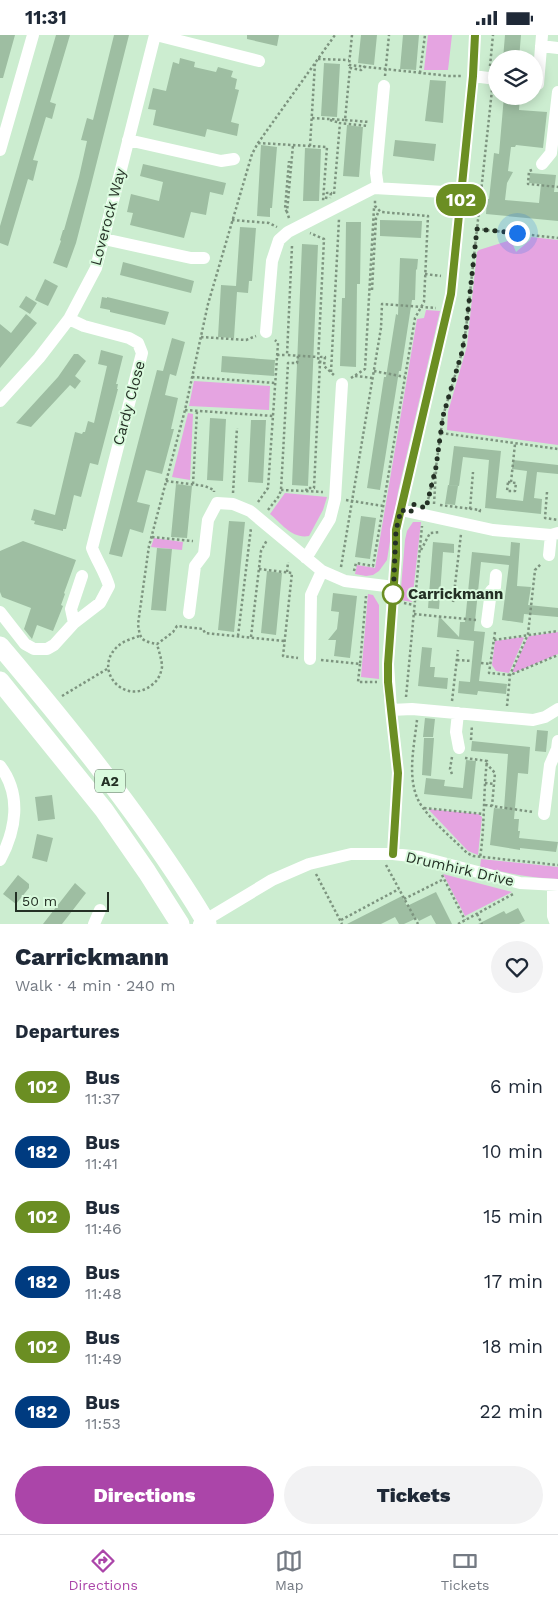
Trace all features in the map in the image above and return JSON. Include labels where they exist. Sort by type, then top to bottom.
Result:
[{"type":"highway","name":"A2","points":[[0,646],[62,719],[121,795],[175,872],[204,923]]},
{"type":"highway","name":"A2","points":[[0,681],[104,811],[147,872],[180,924]]},
{"type":"street","points":[[0,150],[33,35]]},
{"type":"street","points":[[155,35],[259,61]]},
{"type":"street","name":"Loverock Way","points":[[0,401],[70,319],[96,268],[155,35]]},
{"type":"street","points":[[388,854],[398,773],[388,682],[396,530],[406,511],[448,309],[462,193],[475,35]]},
{"type":"street","points":[[542,41],[558,48]]},
{"type":"street","points":[[473,76],[488,78]]},
{"type":"street","points":[[543,85],[558,87]]},
{"type":"street","points":[[376,187],[384,86]]},
{"type":"street","points":[[542,164],[551,153],[558,92]]},
{"type":"street","points":[[128,140],[221,161],[234,159]]},
{"type":"street","points":[[266,332],[272,261],[279,240],[293,230],[376,187],[462,193]]},
{"type":"street","points":[[104,239],[191,258],[204,258]]},
{"type":"street","name":"Cardy Close","points":[[70,319],[129,338],[138,343],[142,353],[94,533],[92,547],[109,586],[100,603],[74,623]]},
{"type":"street","points":[[306,558],[330,519],[334,499],[342,384]]},
{"type":"street","points":[[189,613],[195,566],[204,554],[208,519],[217,503],[233,504],[255,515],[322,571],[353,582],[394,587]]},
{"type":"street","points":[[406,511],[494,530],[554,534],[549,555]]},
{"type":"street","points":[[310,659],[311,595],[322,571]]},
{"type":"street","points":[[487,622],[491,591],[495,587],[496,575]]},
{"type":"street","points":[[0,612],[25,644],[34,649],[47,649],[54,645],[74,623],[71,609],[82,576]]},
{"type":"street","points":[[0,676],[14,662]]},
{"type":"street","points":[[391,710],[407,709],[532,720],[557,714]]},
{"type":"street","points":[[454,713],[456,732],[465,749]]},
{"type":"street","points":[[544,814],[553,782],[550,765],[557,749],[558,741]]},
{"type":"street","points":[[0,766],[7,775],[13,790],[15,808],[14,824],[8,844],[0,860]]},
{"type":"street","name":"Drumhirk Drive","points":[[204,923],[272,880],[312,863],[352,854],[388,854],[420,857],[520,883],[556,885]]},
{"type":"street","points":[[556,885],[553,916],[556,924]]},
{"type":"street","points":[[94,924],[100,911]]},
{"type":"path","points":[[157,645],[145,642],[140,636],[138,623],[148,546],[185,410],[208,304],[232,220],[252,154],[258,143],[335,35]]},
{"type":"path","points":[[352,35],[349,65],[449,76],[473,76]]},
{"type":"path","points":[[385,69],[389,35]]},
{"type":"path","points":[[420,73],[424,35]]},
{"type":"path","points":[[491,50],[493,35]]},
{"type":"path","points":[[316,60],[350,60]]},
{"type":"path","points":[[310,146],[316,60]]},
{"type":"path","points":[[345,120],[350,69],[361,69],[365,66]]},
{"type":"path","points":[[478,526],[480,510],[433,504],[443,416],[462,352],[466,329],[490,105]]},
{"type":"path","points":[[312,119],[372,126]]},
{"type":"path","points":[[329,120],[359,121]]},
{"type":"path","points":[[331,372],[339,215],[334,198],[340,123]]},
{"type":"path","points":[[258,143],[327,147],[323,203]]},
{"type":"path","points":[[287,213],[293,145]]},
{"type":"path","points":[[286,355],[293,230],[285,202],[289,161]]},
{"type":"path","points":[[542,164],[529,171],[528,184],[558,187]]},
{"type":"path","points":[[342,384],[365,369],[376,187]]},
{"type":"path","points":[[353,582],[356,563],[373,566],[415,318],[424,302],[428,216],[382,212],[375,206]]},
{"type":"path","points":[[372,290],[376,218],[379,210]]},
{"type":"path","points":[[232,220],[269,223],[324,239],[318,357],[318,362],[320,363]]},
{"type":"path","points":[[477,229],[558,238]]},
{"type":"path","points":[[338,578],[373,378],[381,328],[382,304],[421,307]]},
{"type":"path","points":[[238,636],[252,523],[268,488],[278,343],[266,332]]},
{"type":"path","points":[[201,337],[246,340]]},
{"type":"path","points":[[277,355],[318,357]]},
{"type":"path","points":[[255,515],[279,496],[281,490],[288,363],[298,363],[298,356]]},
{"type":"path","points":[[306,491],[307,488],[314,488],[321,357],[324,357],[324,366]]},
{"type":"path","points":[[374,371],[405,377]]},
{"type":"path","points":[[355,376],[373,378]]},
{"type":"path","points":[[192,377],[276,383]]},
{"type":"path","points":[[185,410],[274,416]]},
{"type":"path","points":[[193,485],[197,411]]},
{"type":"path","points":[[233,504],[237,428]]},
{"type":"path","points":[[441,433],[558,449]]},
{"type":"path","points":[[511,482],[516,483],[516,491],[507,491],[508,482],[511,482],[515,443]]},
{"type":"path","points":[[407,709],[406,695],[423,521],[410,520],[406,511],[412,504],[426,508],[436,467]]},
{"type":"path","points":[[470,509],[473,472]]},
{"type":"path","points":[[166,481],[205,486],[214,490],[217,503]]},
{"type":"path","points":[[281,490],[320,492]]},
{"type":"path","points":[[547,491],[545,518],[558,520]]},
{"type":"path","points":[[352,501],[384,507]]},
{"type":"path","points":[[250,637],[260,551],[272,529]]},
{"type":"path","points":[[420,551],[430,533],[444,532]]},
{"type":"path","points":[[152,537],[205,542]]},
{"type":"path","points":[[453,602],[459,541]]},
{"type":"path","points":[[506,718],[510,675],[528,634],[535,570],[549,555]]},
{"type":"path","points":[[287,573],[288,562]]},
{"type":"path","points":[[259,569],[292,573],[283,657],[360,664]]},
{"type":"path","points":[[366,595],[358,682],[388,682]]},
{"type":"path","points":[[414,614],[487,622],[495,629],[490,673],[510,675],[558,655]]},
{"type":"path","points":[[157,645],[173,632],[176,626],[203,629],[205,633],[284,641]]},
{"type":"path","points":[[494,640],[558,631]]},
{"type":"path","points":[[140,636],[121,644],[109,657],[107,669],[115,685],[134,692],[147,689],[158,679],[162,667],[157,645]]},
{"type":"path","points":[[454,713],[458,650]]},
{"type":"path","points":[[457,660],[472,661]]},
{"type":"path","points":[[481,663],[491,663]]},
{"type":"path","points":[[62,696],[107,669]]},
{"type":"path","points":[[471,741],[474,715]]},
{"type":"path","points":[[416,722],[412,772],[418,798],[423,808],[467,853],[472,856],[558,865]]},
{"type":"path","points":[[465,749],[469,759]]},
{"type":"path","points":[[452,774],[450,769],[451,757],[487,761],[486,763],[495,773],[492,806]]},
{"type":"path","points":[[474,871],[480,857],[485,805],[484,783],[486,763]]},
{"type":"path","points":[[484,783],[494,784]]},
{"type":"path","points":[[485,805],[544,814]]},
{"type":"path","points":[[423,808],[484,814]]},
{"type":"path","points":[[388,854],[386,865],[418,924]]},
{"type":"path","points":[[312,863],[342,924]]},
{"type":"path","points":[[441,863],[441,873],[465,920]]},
{"type":"path","points":[[404,899],[444,879]]},
{"type":"path","points":[[459,924],[514,894],[520,883]]},
{"type":"path","points":[[340,920],[399,889]]},
{"type":"path","points":[[477,914],[482,924]]},
{"type":"shaded area","points":[[428,35],[452,35],[448,70],[424,70]]},
{"type":"shaded area","points":[[531,237],[558,240],[558,445],[447,430],[448,412],[467,346],[477,252],[511,240],[516,252]]},
{"type":"shaded area","points":[[426,310],[440,311],[398,492],[387,560],[379,571],[373,575],[355,574],[357,565],[375,568],[417,319],[424,318]]},
{"type":"shaded area","points":[[194,381],[270,386],[269,410],[189,406]]},
{"type":"shaded area","points":[[188,413],[193,414],[190,480],[172,477]]},
{"type":"shaded area","points":[[285,493],[327,497],[323,510],[309,536],[292,533],[270,514]]},
{"type":"shaded area","points":[[413,522],[421,522],[412,602],[400,600],[405,540],[407,531]]},
{"type":"shaded area","points":[[154,538],[183,542],[182,550],[151,547]]},
{"type":"shaded area","points":[[368,594],[373,595],[379,605],[379,679],[361,677]]},
{"type":"shaded area","points":[[558,632],[558,654],[512,672],[528,637]]},
{"type":"shaded area","points":[[524,638],[509,673],[496,671],[492,665],[495,641]]},
{"type":"shaded area","points":[[428,809],[478,814],[482,817],[478,855],[468,851]]},
{"type":"shaded area","points":[[481,859],[558,867],[558,879],[538,878],[480,867]]},
{"type":"shaded area","points":[[443,874],[512,892],[465,916]]},
{"type":"building","points":[[0,35],[15,35],[3,78],[0,78]]},
{"type":"building","points":[[56,35],[70,35],[50,102],[56,104],[52,119],[46,117],[33,160],[38,161],[33,181],[28,179],[8,246],[0,243],[0,226]]},
{"type":"building","points":[[114,35],[129,35],[76,243],[67,268],[53,263],[79,177],[87,141],[81,140],[87,118],[93,120]]},
{"type":"building","points":[[247,35],[279,35],[277,46],[247,39]]},
{"type":"building","points":[[361,35],[377,35],[374,65],[358,63]]},
{"type":"building","points":[[403,35],[419,35],[416,70],[400,69]]},
{"type":"building","points":[[505,35],[521,35],[520,50],[504,50]]},
{"type":"building","points":[[180,58],[195,62],[194,67],[216,72],[218,67],[233,71],[231,77],[237,79],[235,89],[239,90],[231,122],[239,124],[237,136],[207,129],[205,137],[153,125],[156,110],[148,109],[153,88],[166,91],[173,62],[179,64]]},
{"type":"building","points":[[324,63],[340,64],[337,117],[321,116]]},
{"type":"building","points":[[430,80],[446,81],[443,123],[425,121]]},
{"type":"building","points":[[503,105],[519,105],[519,110],[547,112],[543,148],[516,145],[511,147],[508,171],[513,172],[507,183],[505,200],[539,203],[541,184],[529,183],[530,173],[556,175],[554,192],[558,192],[558,221],[486,214],[494,153],[499,154]]},
{"type":"building","points":[[347,125],[363,127],[359,177],[343,176]]},
{"type":"building","points":[[395,140],[436,144],[434,161],[393,156]]},
{"type":"building","points":[[261,145],[277,147],[270,217],[257,216]]},
{"type":"building","points":[[305,148],[321,149],[319,201],[303,201]]},
{"type":"building","points":[[143,164],[226,183],[223,195],[210,192],[206,215],[191,212],[184,238],[130,225],[133,213],[127,212],[131,194],[159,201],[163,182],[140,176]]},
{"type":"building","points":[[380,220],[422,221],[421,238],[380,236]]},
{"type":"building","points":[[346,222],[361,222],[360,284],[357,284],[356,367],[340,366],[342,298],[345,298]]},
{"type":"building","points":[[240,227],[256,228],[252,281],[249,281],[248,293],[237,292],[234,338],[218,337],[221,285],[236,286]]},
{"type":"building","points":[[302,244],[318,245],[308,486],[292,485]]},
{"type":"building","points":[[400,258],[418,259],[415,300],[412,300],[380,490],[367,488],[384,377],[386,377],[396,314],[398,315]]},
{"type":"building","points":[[123,262],[194,281],[191,293],[120,275]]},
{"type":"building","points":[[45,279],[58,286],[48,306],[35,300]]},
{"type":"building","points":[[26,296],[37,303],[30,314],[19,307]]},
{"type":"building","points":[[102,297],[169,312],[165,325],[100,308]]},
{"type":"building","points":[[26,314],[37,323],[0,368],[0,324],[11,333]]},
{"type":"building","points":[[172,338],[185,342],[176,376],[170,374],[165,395],[178,398],[171,429],[174,429],[162,474],[146,470],[137,502],[150,505],[143,533],[130,529],[122,557],[109,554],[157,370],[163,371]]},
{"type":"building","points":[[101,350],[123,356],[116,384],[118,384],[118,389],[98,465],[90,463],[81,497],[74,495],[66,529],[63,529],[63,531],[34,524],[35,521],[31,520],[34,509],[55,515],[75,432],[82,434],[85,432],[88,421],[94,423],[107,366],[98,364]]},
{"type":"building","points":[[74,354],[78,354],[86,361],[75,376],[81,381],[75,389],[70,385],[31,427],[16,423],[58,377]]},
{"type":"building","points":[[222,356],[275,360],[274,376],[221,372]]},
{"type":"building","points":[[210,418],[226,419],[223,481],[207,480]]},
{"type":"building","points":[[251,420],[266,420],[263,483],[248,482]]},
{"type":"building","points":[[454,446],[501,451],[496,498],[523,501],[527,471],[512,469],[513,460],[558,465],[558,474],[537,472],[534,498],[542,499],[541,514],[485,508],[489,460],[463,457],[459,486],[449,485]]},
{"type":"building","points":[[176,484],[192,486],[187,538],[171,537]]},
{"type":"building","points":[[448,485],[458,486],[455,505],[445,504]]},
{"type":"building","points":[[361,516],[376,518],[370,559],[355,557]]},
{"type":"building","points":[[229,521],[245,522],[234,632],[218,630]]},
{"type":"building","points":[[23,541],[76,560],[64,593],[61,605],[63,606],[53,631],[37,625],[32,639],[24,629],[31,608],[2,597],[0,592],[0,551]]},
{"type":"building","points":[[433,542],[454,544],[454,553],[443,552],[439,609],[428,608]]},
{"type":"building","points":[[511,542],[520,543],[517,586],[531,587],[528,605],[558,608],[558,617],[524,614],[523,623],[502,620],[509,565],[481,562],[474,631],[485,632],[479,681],[507,684],[506,694],[478,691],[477,695],[458,693],[459,681],[470,682],[474,641],[437,637],[439,616],[459,637],[460,622],[465,622],[472,552],[510,556]]},
{"type":"building","points":[[157,548],[172,549],[166,611],[151,610]]},
{"type":"building","points":[[267,571],[282,573],[276,635],[261,633]]},
{"type":"building","points":[[333,593],[357,596],[350,658],[334,656],[336,640],[328,640],[337,629],[339,612],[331,611]]},
{"type":"building","points":[[422,647],[432,648],[430,667],[435,667],[434,677],[448,678],[447,689],[418,686]]},
{"type":"building","points":[[425,718],[435,719],[433,737],[423,737]]},
{"type":"building","points":[[537,730],[548,731],[546,752],[535,751]]},
{"type":"building","points":[[424,738],[434,738],[431,776],[422,775]]},
{"type":"building","points":[[472,741],[530,747],[528,774],[518,773],[514,819],[519,819],[519,838],[558,842],[556,852],[520,848],[520,850],[490,845],[494,808],[504,809],[508,754],[471,751]]},
{"type":"building","points":[[466,760],[476,761],[472,799],[424,794],[426,778],[445,780],[444,786],[463,788]]},
{"type":"building","points":[[52,795],[55,819],[38,821],[35,797]]},
{"type":"building","points":[[37,834],[53,838],[47,862],[32,858]]},
{"type":"building","points":[[18,875],[29,884],[29,888],[16,904],[3,894]]},
{"type":"building","points":[[75,883],[86,893],[62,924],[43,924]]},
{"type":"building","points":[[436,892],[452,924],[436,924],[431,915],[419,921],[417,918],[404,924],[399,924],[395,917],[381,924],[347,924],[402,896],[407,906]]},
{"type":"building","points":[[518,908],[525,921],[519,924],[478,924],[504,911],[506,914]]},
{"type":"bus line","name":"102","points":[[393,854],[398,773],[388,682],[388,664],[396,556],[396,530],[451,294],[473,76],[475,35]]},
{"type":"place","name":"Carrickmann","points":[[393,594]]},
{"type":"route","points":[[393,594],[393,600],[396,530],[401,510],[411,512],[412,504],[426,508],[436,467],[443,416],[462,352],[466,329],[477,229],[517,233]]}]
